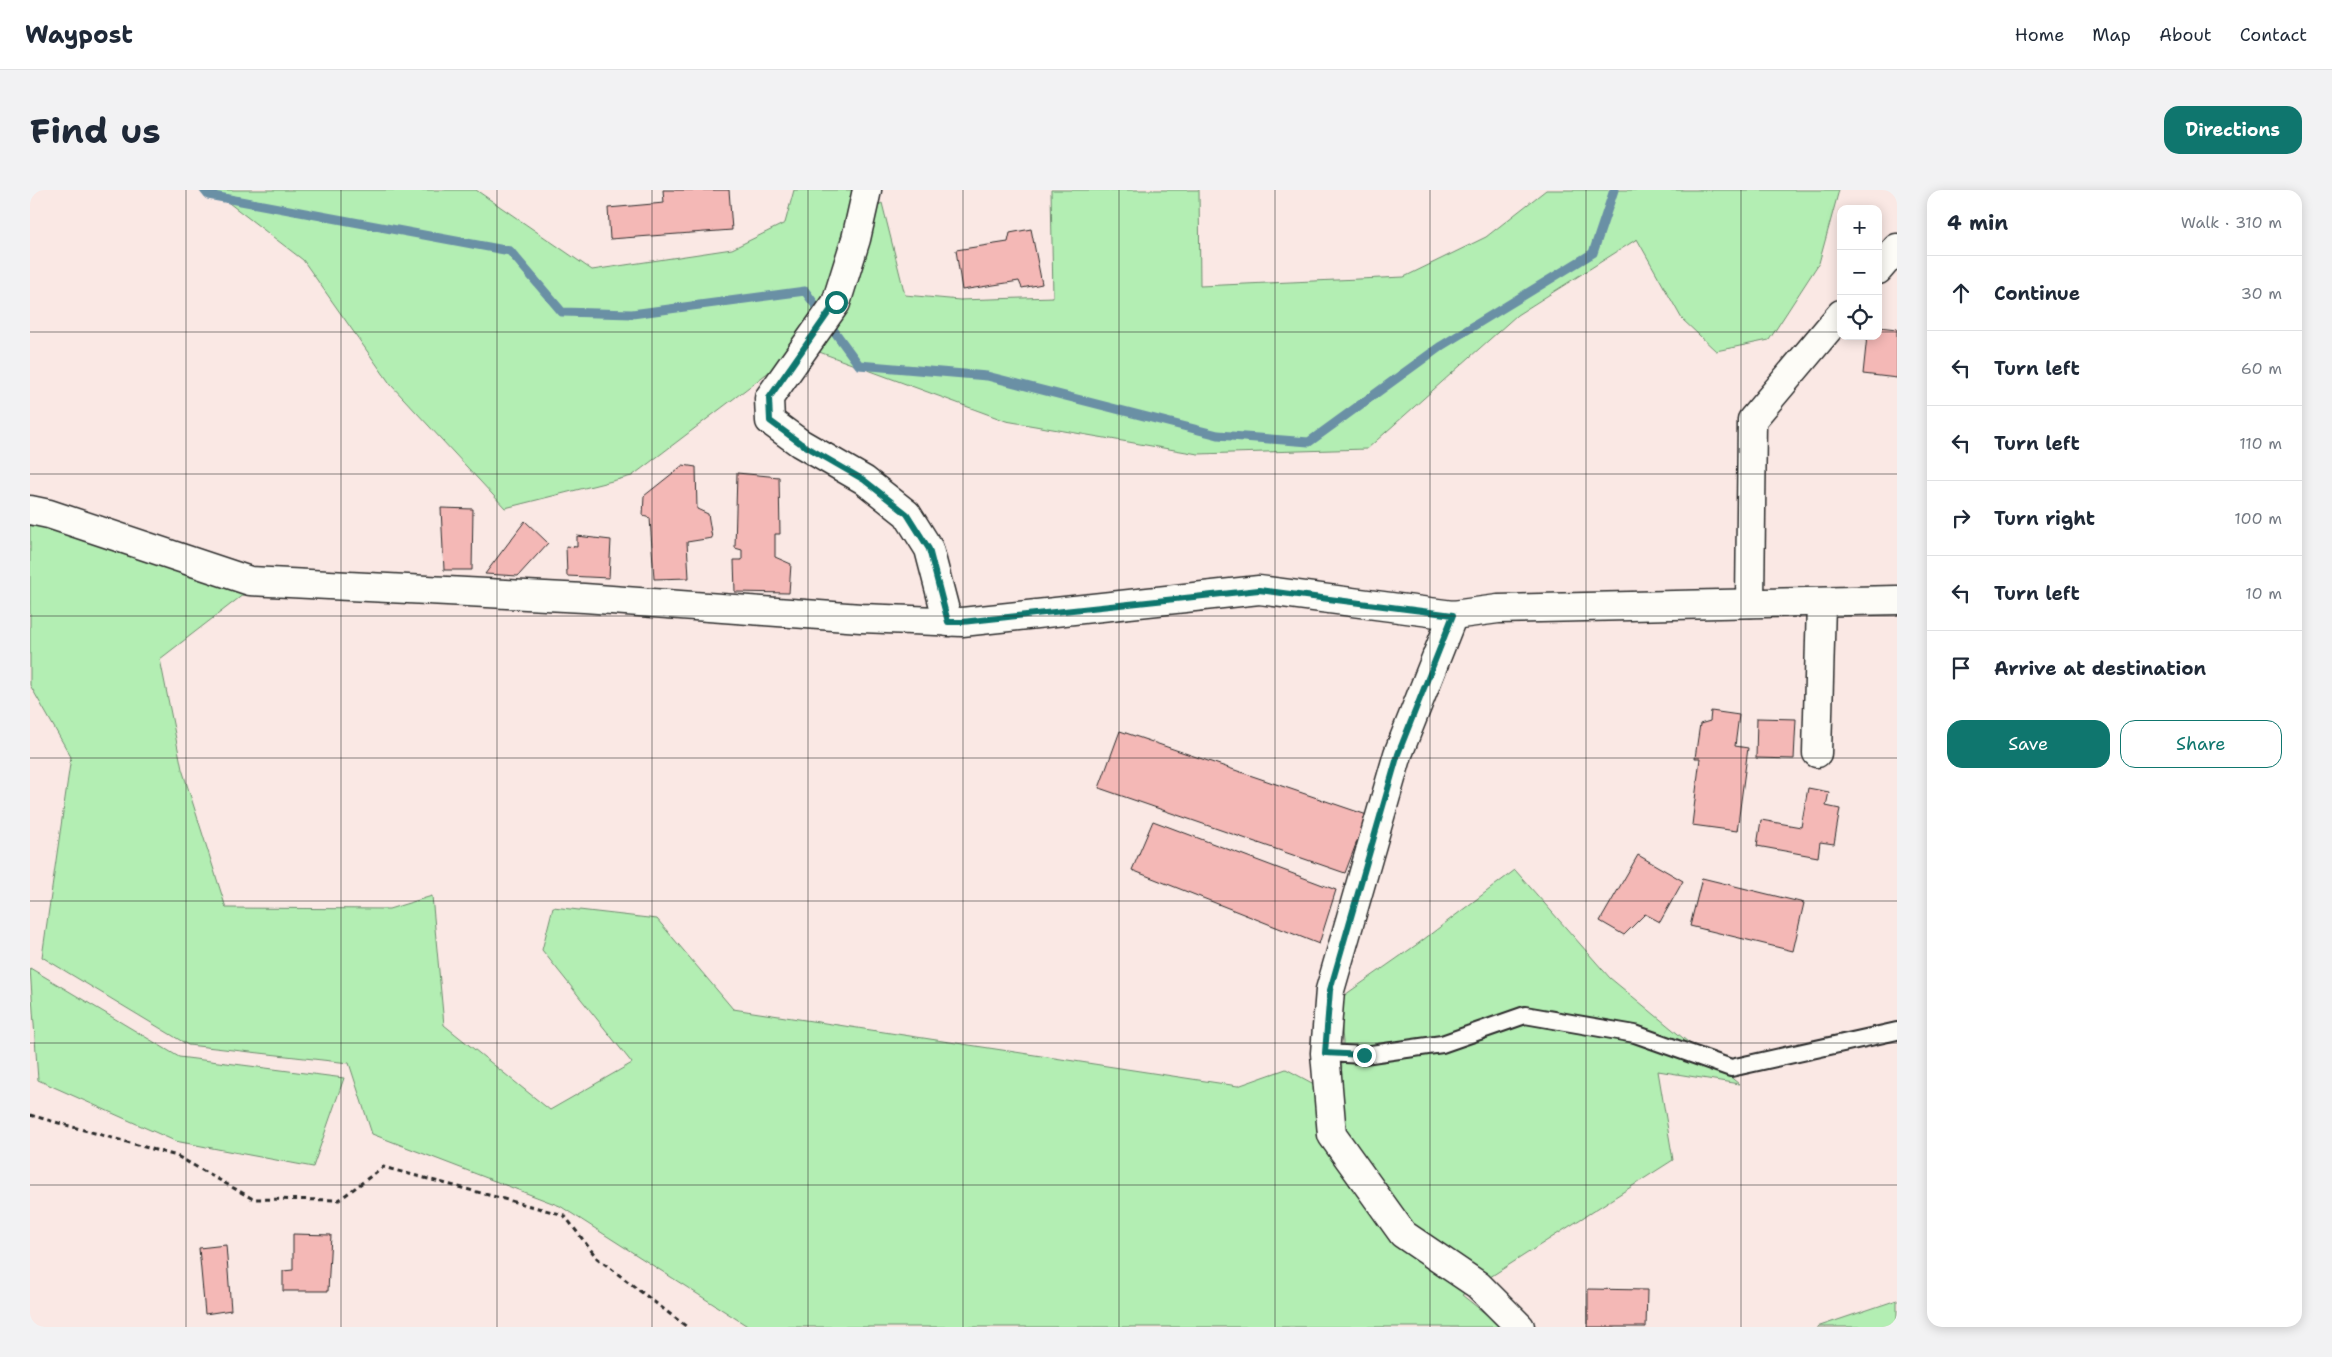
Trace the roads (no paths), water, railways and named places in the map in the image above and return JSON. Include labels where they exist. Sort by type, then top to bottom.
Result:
[{"type":"street","points":[[867,190],[856,239],[836,302],[769,398],[770,421],[800,443],[864,480],[907,514],[929,549],[948,622]]},
{"type":"street","points":[[1882,265],[1897,248]]},
{"type":"street","points":[[1750,603],[1752,420],[1837,319]]},
{"type":"street","points":[[30,510],[49,514],[250,581],[584,598],[861,618],[948,622],[972,621],[1259,590],[1453,615],[1498,609],[1897,600]]},
{"type":"street","points":[[1817,754],[1821,603]]},
{"type":"street","points":[[1453,615],[1398,754],[1330,990],[1325,1053],[1332,1135],[1403,1234],[1478,1285],[1520,1327]]},
{"type":"lane","points":[[1325,1053],[1364,1055],[1442,1044],[1525,1015],[1635,1034],[1731,1068],[1897,1031]]},
{"type":"waterway","points":[[204,190],[208,195],[510,251],[562,312],[632,314],[805,291],[859,365],[987,376],[1218,435],[1309,442],[1441,346],[1593,253],[1614,190]]}]
